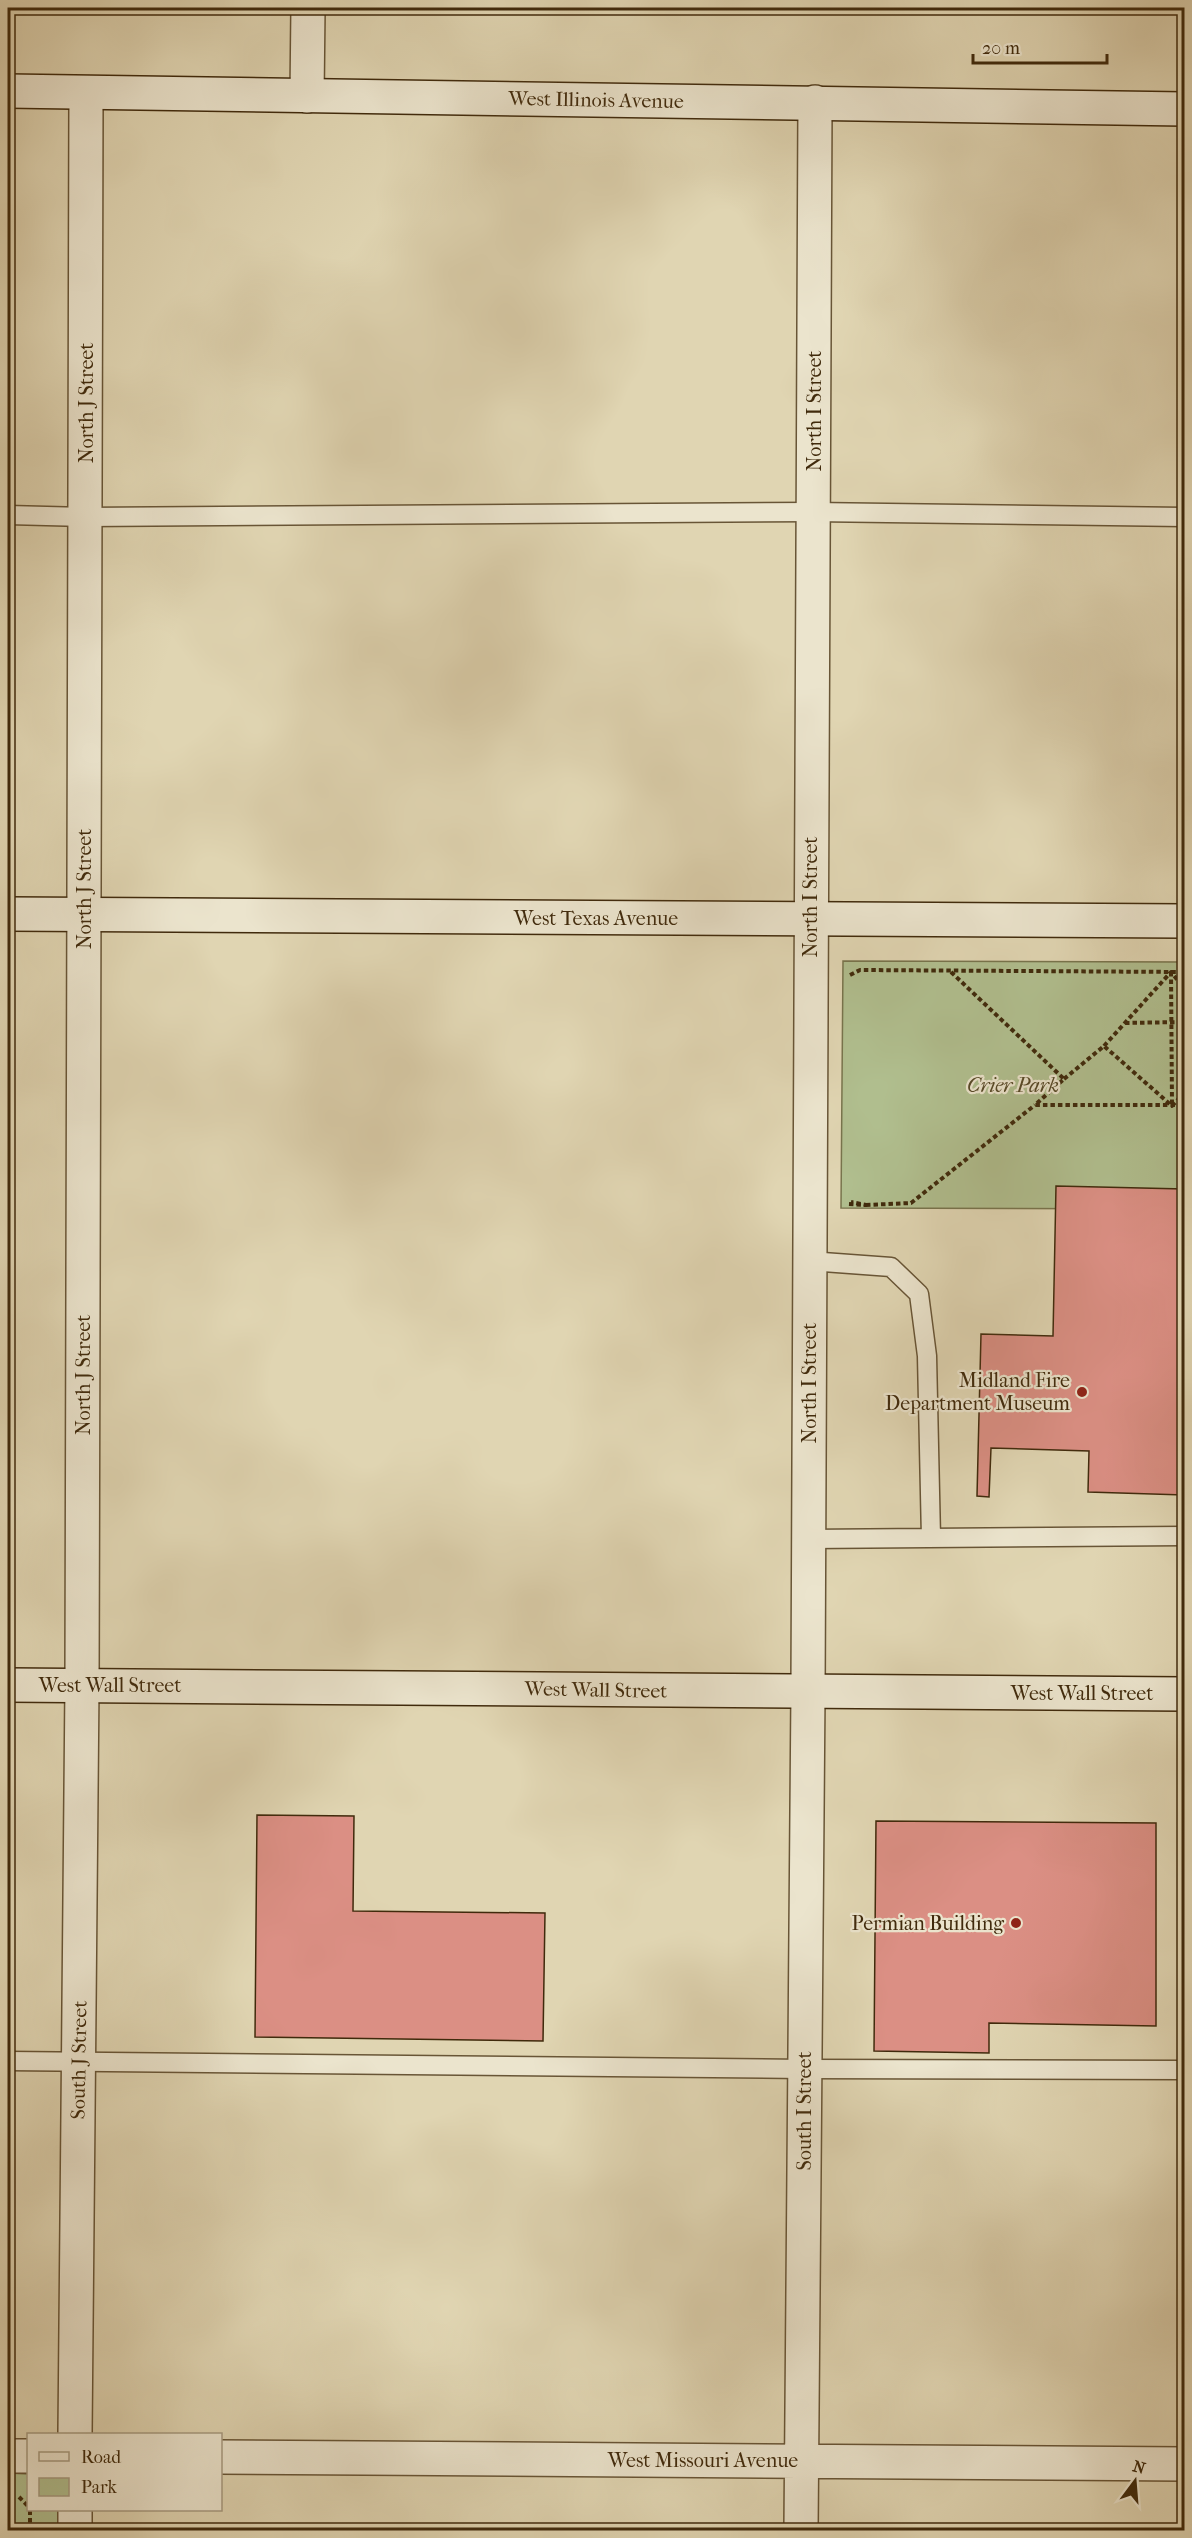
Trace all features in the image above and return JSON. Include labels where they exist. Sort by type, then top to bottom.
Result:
[{"type":"street","points":[[307,96],[308,8]]},
{"type":"street","name":"West Illinois Avenue","points":[[8,91],[1185,109]]},
{"type":"street","name":"North J Street","points":[[82,1685],[86,93]]},
{"type":"street","name":"North I Street","points":[[808,1692],[815,102]]},
{"type":"street","name":"West Texas Avenue","points":[[8,914],[1185,921]]},
{"type":"street","name":"West Wall Street","points":[[8,1685],[1185,1694]]},
{"type":"street","name":"South J Street","points":[[75,2433],[82,1685]]},
{"type":"street","name":"South I Street","points":[[801,2530],[808,1692]]},
{"type":"street","points":[[8,2456],[27,2456]]},
{"type":"street","name":"West Missouri Avenue","points":[[222,2457],[1185,2464]]},
{"type":"street","points":[[75,2511],[75,2530]]},
{"type":"lane","points":[[8,515],[85,517],[813,512],[1185,517]]},
{"type":"lane","points":[[809,1261],[891,1267],[919,1294],[927,1356],[931,1538]]},
{"type":"lane","points":[[808,1539],[1185,1536]]},
{"type":"lane","points":[[8,2061],[804,2069],[1185,2070]]},
{"type":"path","points":[[847,983],[849,976],[860,970],[1185,972]]},
{"type":"path","points":[[951,972],[1064,1079]]},
{"type":"path","points":[[809,1203],[866,1205],[911,1203],[1035,1105],[1104,1046],[1171,972]]},
{"type":"path","points":[[1171,972],[1185,988]]},
{"type":"path","points":[[1171,972],[1172,1106]]},
{"type":"path","points":[[1125,1023],[1185,1022]]},
{"type":"path","points":[[1104,1046],[1172,1106]]},
{"type":"path","points":[[1172,1106],[1185,1093]]},
{"type":"path","points":[[1035,1105],[1185,1106]]},
{"type":"path","points":[[848,1199],[852,1203],[866,1205]]},
{"type":"path","points":[[30,2511],[30,2530]]},
{"type":"green space","name":"Crier Park","points":[[843,961],[1184,962],[1184,1209],[841,1208]]},
{"type":"green space","points":[[8,2473],[27,2474],[27,2511],[59,2511],[59,2530],[8,2530]]},
{"type":"building","name":"Midland Fire Department Museum","points":[[1056,1186],[1184,1189],[1184,1495],[1088,1492],[1089,1451],[991,1448],[989,1497],[977,1496],[981,1334],[1053,1336]]},
{"type":"building","points":[[257,1815],[354,1816],[353,1911],[545,1913],[543,2041],[255,2037]]},
{"type":"building","name":"Permian Building","points":[[876,1821],[1156,1823],[1156,2026],[989,2023],[989,2053],[874,2051]]},
{"type":"place","name":"Midland Fire Department Museum","points":[[1082,1392]]},
{"type":"place","name":"Permian Building","points":[[1016,1923]]}]
